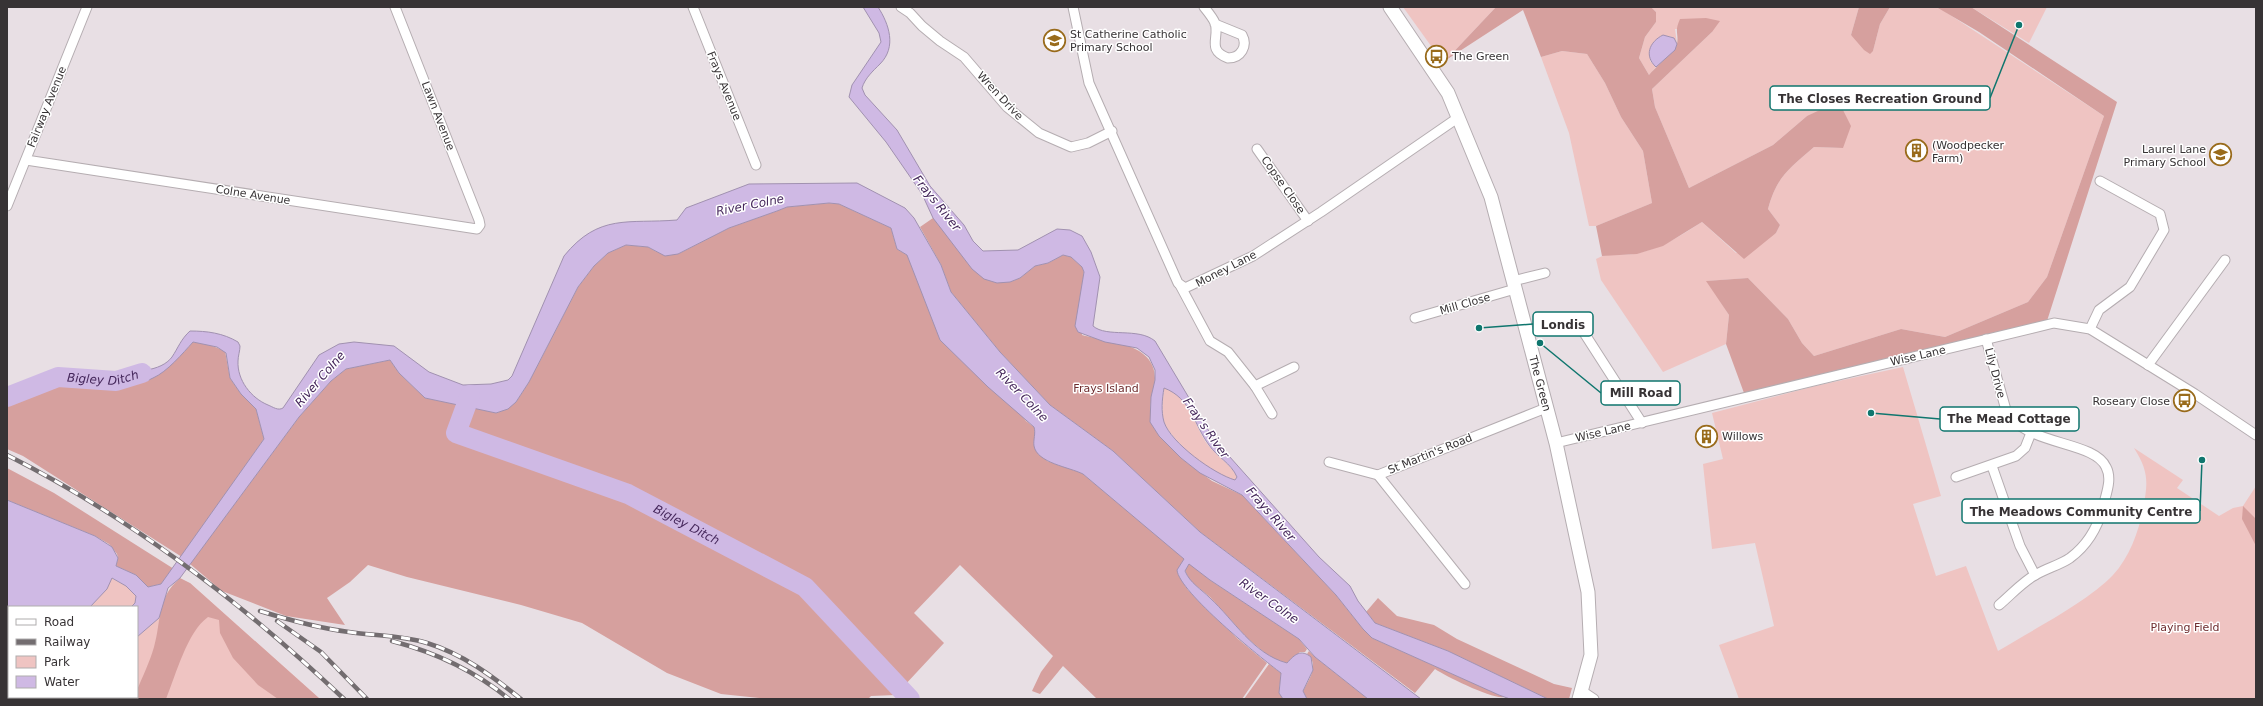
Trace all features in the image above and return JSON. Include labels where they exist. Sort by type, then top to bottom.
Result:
[{"type":"street","name":"Fairway Avenue","points":[[7,206],[87,7]]},
{"type":"street","name":"Lawn Avenue","points":[[395,7],[479,220],[479,226]]},
{"type":"street","name":"Frays Avenue","points":[[693,7],[756,165]]},
{"type":"street","name":"Wren Drive","points":[[901,7],[910,13],[922,26],[940,41],[964,57],[1007,107],[1039,133],[1071,147],[1088,144],[1112,131]]},
{"type":"street","name":"Money Lane","points":[[1073,7],[1084,50],[1085,72],[1180,285],[1186,288],[1253,256],[1308,221],[1459,117]]},
{"type":"street","points":[[1204,7],[1215,24]]},
{"type":"street","name":"The Green","points":[[1395,10],[1448,93],[1459,117],[1490,197],[1514,285],[1556,443],[1577,534],[1590,603],[1591,655],[1581,695]]},
{"type":"street","name":"Copse Close","points":[[1257,149],[1308,221]]},
{"type":"street","name":"Colne Avenue","points":[[26,160],[476,229],[479,226]]},
{"type":"street","points":[[2090,329],[2099,310],[2130,287],[2164,230],[2160,214],[2100,181]]},
{"type":"street","points":[[2148,365],[2225,260]]},
{"type":"street","name":"Mill Close","points":[[1415,318],[1545,273]]},
{"type":"street","points":[[1180,285],[1210,341],[1228,352],[1255,386],[1272,414]]},
{"type":"street","name":"Wise Lane","points":[[1556,443],[2054,323],[2090,329],[2256,435]]},
{"type":"street","points":[[1579,325],[1642,423]]},
{"type":"street","name":"Lily Drive","points":[[1986,339],[2010,419],[2031,433],[2092,454],[2106,466],[2109,483],[2100,520],[2092,536],[2070,558],[2035,575],[1999,605]]},
{"type":"street","points":[[1255,386],[1294,367]]},
{"type":"street","name":"St Martin's Road","points":[[1465,584],[1378,475],[1546,408]]},
{"type":"street","points":[[1956,477],[1992,466],[2016,456],[2028,444],[2031,433]]},
{"type":"street","points":[[1329,462],[1378,475]]},
{"type":"street","points":[[1992,466],[2020,546],[2035,575]]},
{"type":"street","points":[[1581,695],[1594,699]]},
{"type":"green space","name":"The Green","points":[[1403,7],[1496,7],[1446,60],[1439,57]]},
{"type":"green space","points":[[1496,7],[1651,7],[1656,12],[1656,22],[1645,37],[1639,58],[1649,75],[1676,46],[1677,27],[1680,19],[1706,18],[1720,21],[1712,32],[1652,89],[1655,107],[1689,188],[1773,145],[1807,116],[1833,104],[1843,110],[1851,126],[1843,148],[1814,147],[1785,174],[1775,188],[1768,209],[1780,225],[1776,233],[1744,259],[1702,222],[1663,246],[1637,254],[1602,256],[1596,226],[1652,203],[1643,151],[1621,117],[1605,83],[1587,54],[1562,51],[1541,57],[1523,10],[1446,60]]},
{"type":"green space","points":[[1651,7],[1859,7],[1851,35],[1873,51],[1880,24],[1890,7],[1938,7],[2104,116],[2047,277],[2028,302],[1945,337],[1901,329],[1814,356],[1802,343],[1788,319],[1748,278],[1707,281],[1729,315],[1726,344],[1663,372],[1601,280],[1596,259],[1607,255],[1633,254],[1648,250],[1672,240],[1702,222],[1736,253],[1776,233],[1780,225],[1768,209],[1775,188],[1791,168],[1814,147],[1843,148],[1807,116],[1773,145],[1689,188],[1655,107],[1652,89],[1712,32],[1675,29],[1677,44],[1674,38],[1669,36],[1650,61],[1656,67],[1649,75],[1639,58],[1645,37],[1656,22],[1656,12]]},
{"type":"green space","points":[[1859,7],[1890,7],[1880,24],[1873,51],[1870,54],[1864,50],[1851,35]]},
{"type":"green space","points":[[1926,7],[1971,7],[2117,102],[2047,321],[1744,393],[1726,344],[1729,315],[1706,281],[1748,278],[1788,319],[1802,343],[1814,356],[1901,329],[1945,337],[2028,302],[2047,277],[2104,116],[1979,32],[1938,8]]},
{"type":"green space","points":[[1971,7],[2047,7],[2029,43]]},
{"type":"green space","points":[[1562,51],[1587,54],[1605,83],[1621,117],[1643,151],[1652,203],[1596,226],[1589,226],[1569,133],[1541,57]]},
{"type":"green space","points":[[829,203],[839,204],[891,228],[897,249],[907,255],[919,283],[1026,421],[1034,427],[1047,461],[1072,468],[1083,474],[1185,559],[1179,567],[1178,574],[1188,590],[1238,639],[1267,663],[1242,699],[1097,699],[1063,666],[1040,694],[1032,691],[1041,672],[1053,656],[960,565],[914,613],[944,643],[903,687],[807,585],[629,490],[459,433],[469,407],[497,413],[516,402],[529,382],[578,287],[594,266],[608,253],[626,245],[648,247],[657,252],[678,254],[729,228],[787,207]]},
{"type":"green space","name":"Frays Island","points":[[933,218],[949,236],[1010,282],[1020,278],[1035,266],[1048,263],[1063,255],[1071,257],[1082,267],[1084,272],[1080,299],[1082,335],[1117,342],[1139,351],[1147,358],[1153,366],[1155,378],[1150,409],[1170,445],[1181,458],[1212,481],[1242,495],[1336,595],[1372,638],[1504,697],[1490,695],[1480,691],[1435,669],[1415,693],[1200,532],[1113,451],[1050,405],[1000,352],[951,292],[941,265],[920,227]]},
{"type":"green space","points":[[193,342],[210,345],[225,351],[230,378],[241,394],[256,409],[264,439],[182,557],[23,456],[7,449],[7,400],[39,387],[59,381],[112,385],[139,382],[161,372],[182,354]]},
{"type":"green space","points":[[390,360],[399,373],[425,398],[461,405],[451,435],[626,496],[801,588],[896,695],[871,696],[868,699],[768,699],[721,694],[667,673],[582,623],[521,605],[407,577],[368,565],[350,582],[327,598],[345,625],[286,616],[222,591],[190,564],[299,417],[331,381],[346,369]]},
{"type":"green space","name":"Playing Field","points":[[1903,367],[1941,496],[1913,504],[1936,576],[1966,566],[1998,651],[2058,616],[2088,596],[2113,575],[2124,561],[2139,526],[2146,491],[2145,471],[2134,448],[2183,480],[2177,488],[2219,516],[2233,508],[2243,506],[2256,486],[2256,699],[1739,699],[1719,645],[1774,626],[1755,543],[1712,549],[1703,464],[1723,459],[1712,413],[1815,386]]},
{"type":"green space","points":[[1164,388],[1181,398],[1208,445],[1234,472],[1237,477],[1235,480],[1206,467],[1185,449],[1167,428],[1163,418],[1162,405]]},
{"type":"green space","points":[[7,468],[54,493],[174,569],[161,584],[148,587],[136,575],[116,566],[118,558],[117,554],[109,544],[95,536],[7,500]]},
{"type":"green space","points":[[2243,506],[2256,519],[2256,546],[2242,519]]},
{"type":"green space","points":[[1189,563],[1210,580],[1299,639],[1307,649],[1305,652],[1300,652],[1287,663],[1271,658],[1247,638],[1210,597],[1189,580],[1185,570]]},
{"type":"green space","points":[[111,578],[126,586],[136,596],[135,603],[132,606],[91,606],[107,589]]},
{"type":"green space","points":[[180,578],[190,583],[320,699],[278,699],[258,685],[233,658],[220,633],[219,620],[208,617],[194,633],[188,643],[166,699],[134,699],[138,698],[138,688],[154,647],[163,602],[172,586]]},
{"type":"green space","points":[[190,583],[320,699],[61,699],[138,698],[138,636],[159,618],[175,627]]},
{"type":"green space","points":[[1378,598],[1397,616],[1434,625],[1457,639],[1554,684],[1572,688],[1569,699],[1548,699],[1448,651],[1375,623],[1366,612]]},
{"type":"green space","points":[[1309,651],[1368,699],[1307,699],[1303,691],[1313,667],[1313,662],[1307,654]]},
{"type":"green space","points":[[1269,664],[1281,673],[1279,693],[1283,699],[1244,699]]},
{"type":"water","points":[[863,7],[878,7],[888,28],[890,36],[890,43],[885,57],[863,84],[862,88],[865,95],[897,130],[930,186],[964,225],[973,241],[983,251],[1018,250],[1057,229],[1070,230],[1082,236],[1091,252],[1100,277],[1093,326],[1099,330],[1140,334],[1155,341],[1213,438],[1319,557],[1350,586],[1358,601],[1375,623],[1448,651],[1548,699],[1510,699],[1372,638],[1336,595],[1242,495],[1200,473],[1181,458],[1159,436],[1150,422],[1151,397],[1155,380],[1155,370],[1149,357],[1137,348],[1105,342],[1078,332],[1075,326],[1084,272],[1082,267],[1071,257],[1063,255],[1048,263],[1035,266],[1020,278],[1010,282],[997,283],[984,279],[972,269],[933,218],[922,194],[886,142],[849,97],[852,85],[881,42],[879,33]],"holes":[[[1164,388],[1173,392],[1186,405],[1212,449],[1234,472],[1237,477],[1235,480],[1226,477],[1194,457],[1175,439],[1168,430],[1162,414]]]},
{"type":"water","points":[[1663,35],[1674,38],[1677,44],[1675,50],[1656,67],[1652,63],[1649,54],[1651,45]]},
{"type":"water","name":"River Colne","points":[[857,183],[905,208],[914,218],[941,265],[951,292],[1000,352],[1050,405],[1113,451],[1200,532],[1421,699],[1368,699],[1315,657],[1299,639],[1210,580],[1189,564],[1185,571],[1190,579],[1254,644],[1264,652],[1275,659],[1287,663],[1293,657],[1301,653],[1311,657],[1313,670],[1303,691],[1307,699],[1283,699],[1279,693],[1281,673],[1222,624],[1191,593],[1181,580],[1177,570],[1184,559],[1083,474],[1054,464],[1041,457],[1036,452],[1034,446],[1034,427],[988,387],[940,340],[907,255],[897,249],[891,228],[839,204],[829,203],[787,207],[729,228],[678,254],[665,256],[648,247],[626,245],[608,253],[594,266],[578,287],[529,382],[516,402],[508,409],[496,413],[425,398],[399,373],[390,360],[346,369],[331,381],[299,417],[180,578],[168,588],[159,618],[138,636],[138,606],[132,606],[135,603],[136,596],[126,586],[112,578],[107,589],[91,606],[8,606],[7,671],[7,500],[95,536],[112,547],[118,558],[116,566],[136,575],[148,587],[161,584],[264,439],[256,409],[241,394],[230,378],[226,353],[217,347],[193,342],[164,371],[144,382],[116,386],[117,372],[146,370],[161,366],[172,357],[182,340],[190,331],[196,331],[221,335],[238,342],[240,346],[238,368],[246,388],[256,398],[277,409],[283,408],[319,355],[339,344],[354,342],[394,346],[429,372],[463,385],[491,384],[508,380],[512,376],[564,256],[577,242],[602,227],[615,223],[677,220],[686,208],[749,184]]},
{"type":"water","points":[[8,698],[64,698],[61,699],[7,699]]},
{"type":"waterway","name":"Bigley Ditch","points":[[7,397],[58,377],[116,381],[142,373]]},
{"type":"waterway","name":"Bigley Ditch","points":[[470,395],[456,433],[628,494],[805,587],[910,699]]},
{"type":"railway","points":[[7,455],[98,506],[184,565],[226,596],[266,629],[344,699]]},
{"type":"railway","points":[[260,611],[293,621],[326,628],[408,638],[427,643],[453,653],[477,666],[521,699]]},
{"type":"railway","points":[[277,621],[321,652],[367,699]]},
{"type":"railway","points":[[392,641],[423,651],[454,664],[468,671],[509,699]]},
{"type":"place","name":"The Closes Recreation Ground","points":[[2019,25]]},
{"type":"place","name":"St Catherine Catholic Primary School","points":[[1055,40]]},
{"type":"place","name":"The Green","points":[[1436,56]]},
{"type":"place","name":"(Woodpecker Farm)","points":[[1916,151]]},
{"type":"place","name":"Laurel Lane Primary School","points":[[2221,155]]},
{"type":"place","name":"Londis","points":[[1479,328]]},
{"type":"place","name":"Mill Road","points":[[1540,343]]},
{"type":"place","name":"Roseary Close","points":[[2185,401]]},
{"type":"place","name":"The Mead Cottage","points":[[1871,413]]},
{"type":"place","name":"Willows","points":[[1706,436]]},
{"type":"place","name":"The Meadows Community Centre","points":[[2202,460]]},
{"type":"water label","name":"Frays River","points":[[937,203]]},
{"type":"water label","name":"Fray's River","points":[[1206,428]]},
{"type":"water label","name":"Frays River","points":[[1271,514]]}]
